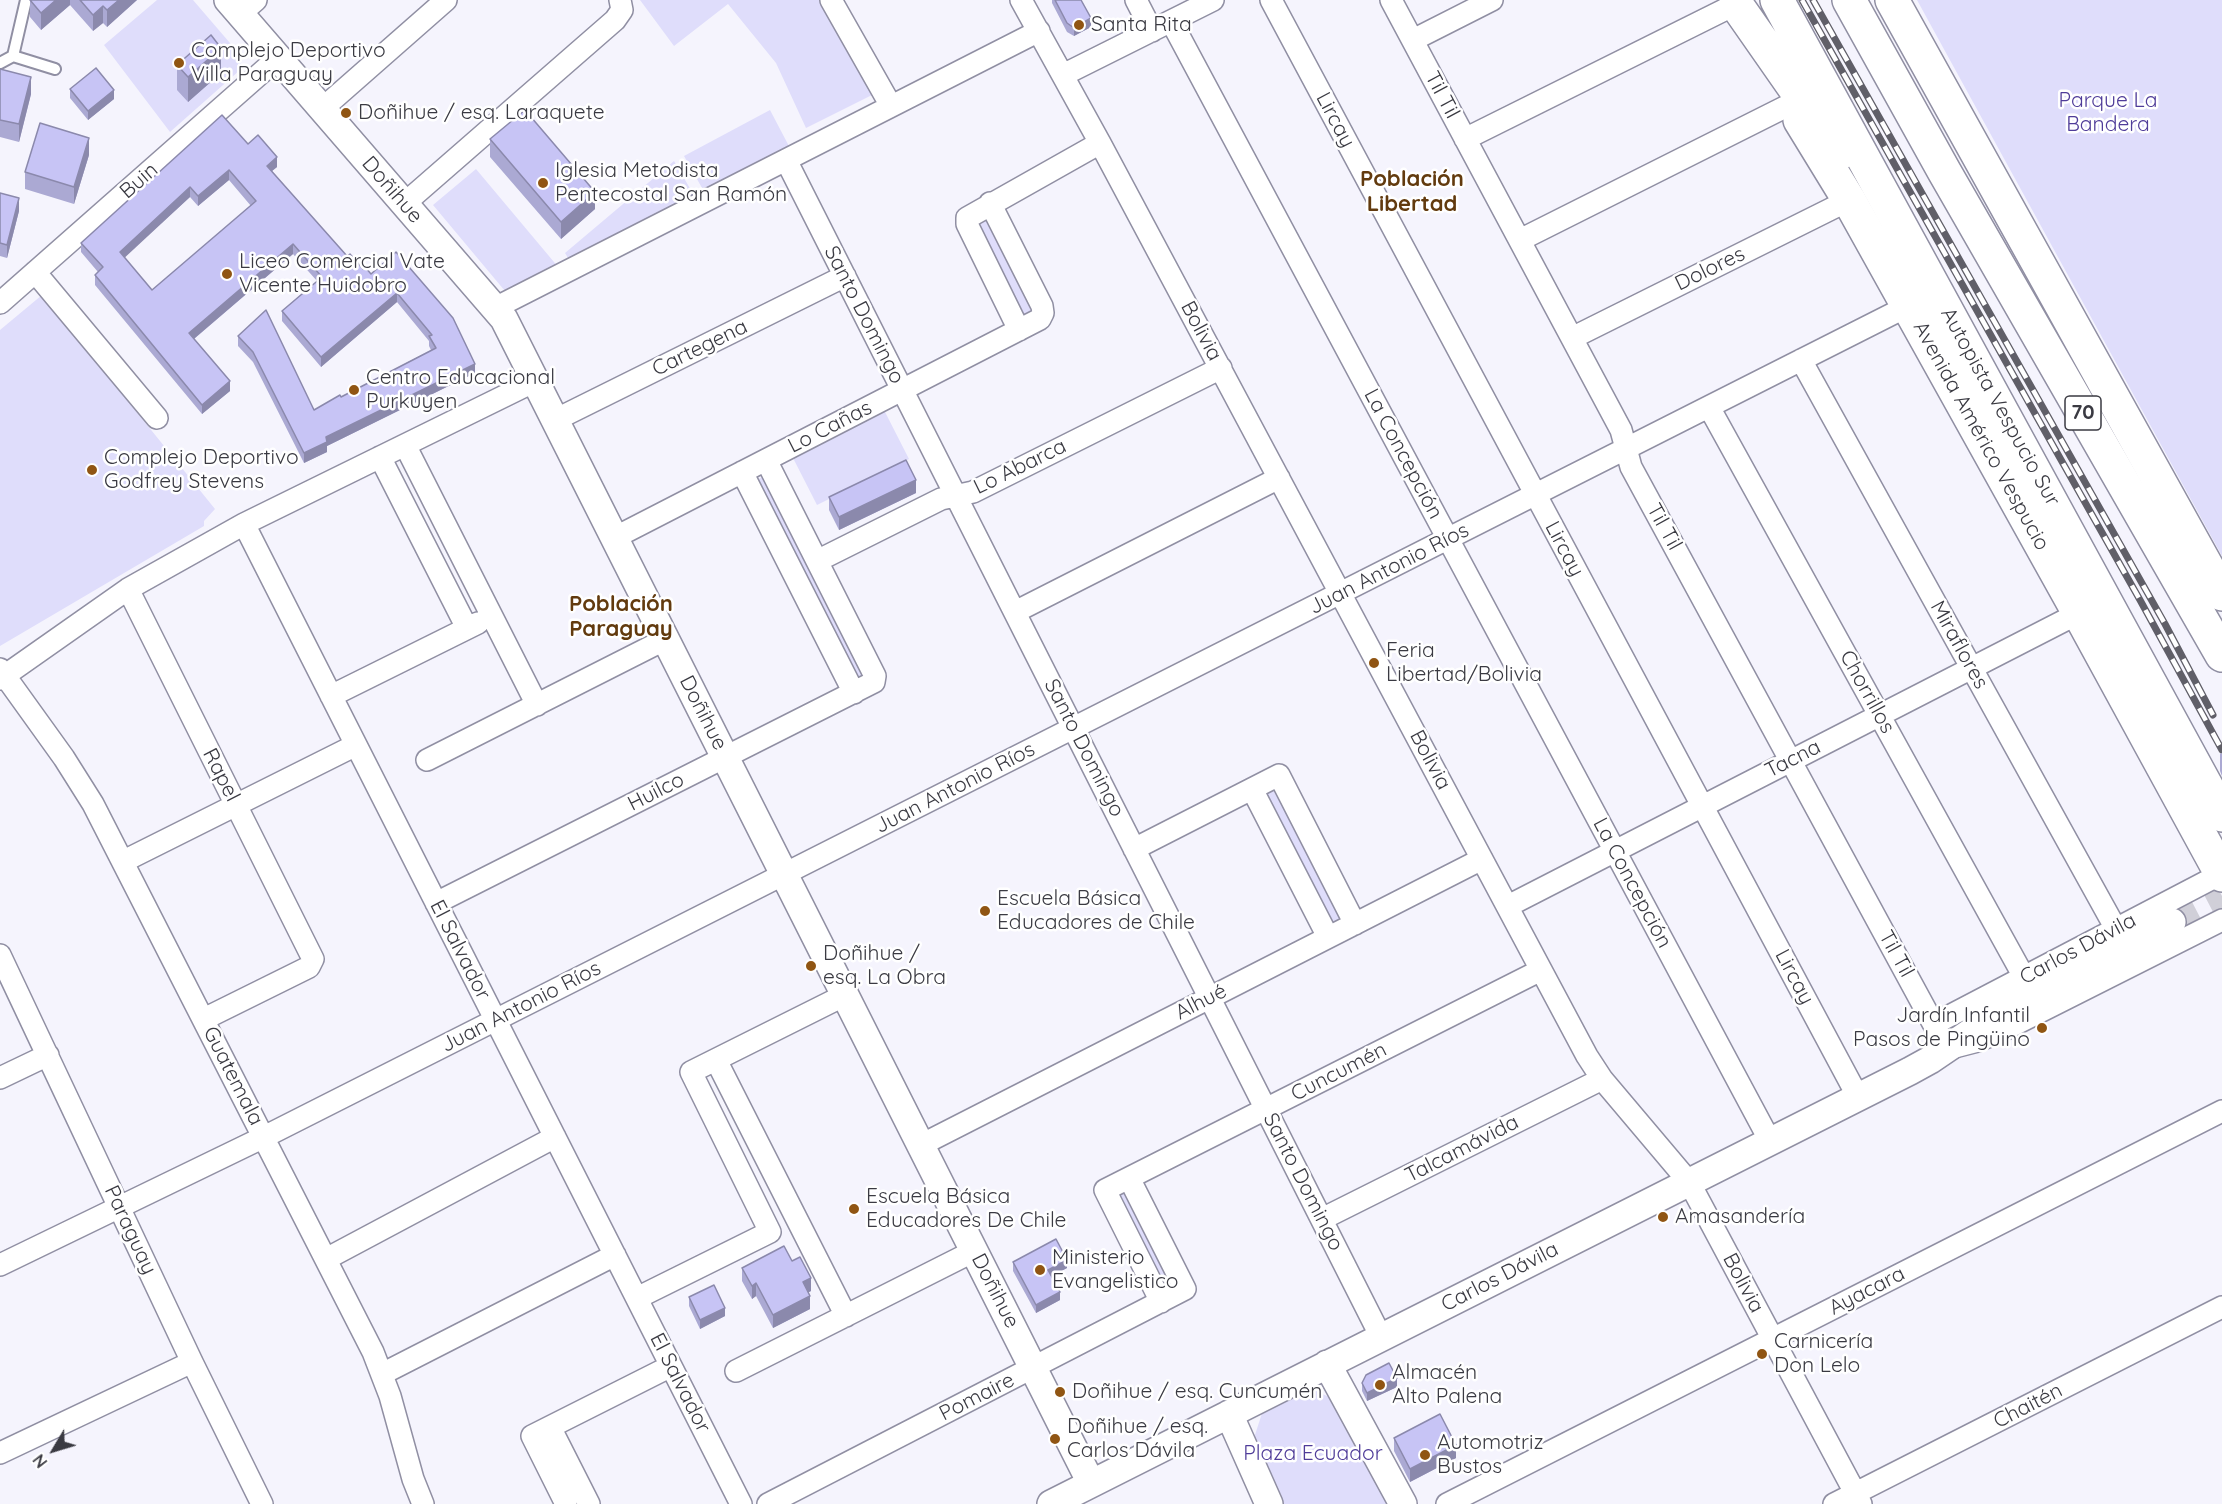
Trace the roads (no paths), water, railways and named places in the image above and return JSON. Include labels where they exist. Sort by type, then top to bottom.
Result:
[{"type":"main road","name":"Autopista Vespucio Sur","points":[[1776,0],[1942,299],[2222,815]]},
{"type":"main road","name":"70","points":[[1849,0],[1944,171],[2222,656]]},
{"type":"main road","points":[[1869,0],[1904,75],[1944,171]]},
{"type":"main road","points":[[1892,0],[2222,594]]},
{"type":"main road","points":[[1735,2],[1942,299]]},
{"type":"main road","name":"Avenida Américo Vespucio","points":[[1735,2],[1791,104],[1849,200],[2222,874]]},
{"type":"street","points":[[322,108],[446,0]]},
{"type":"street","points":[[831,0],[891,106]]},
{"type":"street","name":"Bolivia","points":[[1021,0],[1064,75],[1587,1056],[1602,1079],[1689,1182],[1858,1499]]},
{"type":"street","points":[[1136,0],[1152,31]]},
{"type":"street","points":[[1064,75],[1213,0]]},
{"type":"street","name":"Lircay","points":[[1270,0],[1858,1097]]},
{"type":"street","name":"Til Til","points":[[1391,0],[1621,430],[1631,467],[1947,1049]]},
{"type":"street","points":[[1413,40],[1492,0]]},
{"type":"street","points":[[1466,139],[1735,2]]},
{"type":"street","name":"Doñihue","points":[[241,5],[278,58],[504,319],[1092,1484]]},
{"type":"street","points":[[404,204],[615,20],[621,5]]},
{"type":"street","name":"La Concepción","points":[[1171,21],[1770,1141]]},
{"type":"street","points":[[495,308],[1039,31]]},
{"type":"street","name":"Buin","points":[[0,303],[278,58]]},
{"type":"street","points":[[1520,240],[1791,104]]},
{"type":"street","points":[[1019,330],[967,224],[967,218],[1100,143]]},
{"type":"street","name":"Santo Domingo","points":[[786,160],[1381,1337]]},
{"type":"street","name":"Dolores","points":[[1572,338],[1849,200]]},
{"type":"street","name":"Lo Cañas","points":[[614,538],[1040,319],[1043,313],[1042,306],[990,203]]},
{"type":"street","points":[[35,272],[157,418]]},
{"type":"street","name":"Cartegena","points":[[555,420],[845,276]]},
{"type":"street","name":"Juan Antonio Ríos","points":[[0,1265],[264,1137],[1908,306]]},
{"type":"street","name":"Miraflores","points":[[1801,360],[2116,929]]},
{"type":"street","name":"Lo Abarca","points":[[817,561],[941,499],[973,492],[1221,368]]},
{"type":"street","points":[[2,674],[128,589],[244,524],[535,381]]},
{"type":"street","name":"Chorrillos","points":[[1709,407],[2024,977]]},
{"type":"street","points":[[405,445],[537,705]]},
{"type":"street","points":[[380,457],[467,628]]},
{"type":"street","points":[[766,460],[817,561]]},
{"type":"street","points":[[742,472],[854,693]]},
{"type":"street","points":[[1015,612],[1279,478]]},
{"type":"street","name":"El Salvador","points":[[244,524],[741,1504]]},
{"type":"street","name":"Huilco","points":[[436,903],[854,693],[875,680],[817,561]]},
{"type":"street","name":"Rapel","points":[[128,589],[312,956],[313,962],[309,966],[204,1019]]},
{"type":"street","name":"Tacna","points":[[1508,906],[2079,613]]},
{"type":"street","points":[[331,696],[492,616]]},
{"type":"street","points":[[427,760],[666,639]]},
{"type":"street","name":"Guatemala","points":[[2,674],[80,781],[124,861],[326,1259],[382,1374],[403,1449],[423,1504]]},
{"type":"street","points":[[124,861],[356,746]]},
{"type":"street","points":[[1134,849],[1279,775],[1355,924]]},
{"type":"street","points":[[1252,789],[1328,937]]},
{"type":"street","name":"Alhué","points":[[921,1145],[1482,859]]},
{"type":"street","name":"Carlos Dávila","points":[[1934,1024],[2222,874]]},
{"type":"street","name":"Carlos Dávila","points":[[1947,1049],[1978,1041],[2002,1030],[2222,920]]},
{"type":"street","name":"Carlos Dávila","points":[[1051,1504],[1920,1066],[2008,1007],[2172,922]]},
{"type":"street","name":"Paraguay","points":[[0,955],[192,1362],[262,1504]]},
{"type":"street","name":"Cuncumén","points":[[1161,1302],[1105,1190],[1541,970]]},
{"type":"street","points":[[637,1298],[770,1232],[691,1072],[845,995]]},
{"type":"street","points":[[0,1078],[48,1056]]},
{"type":"street","points":[[716,1060],[846,1316]]},
{"type":"street","name":"Talcamávida","points":[[1322,1219],[1602,1079]]},
{"type":"street","name":"Ayacara","points":[[1447,1504],[2222,1111]]},
{"type":"street","points":[[326,1259],[555,1137]]},
{"type":"street","name":"Pomaire","points":[[768,1504],[1034,1369],[1185,1289],[1129,1178]]},
{"type":"street","points":[[736,1371],[974,1251]]},
{"type":"street","points":[[382,1374],[615,1255]]},
{"type":"street","name":"Chaitén","points":[[1834,1504],[1858,1499],[2222,1307]]},
{"type":"street","points":[[0,1453],[192,1362]]},
{"type":"street","points":[[1328,1364],[1403,1504]]},
{"type":"street","points":[[541,1431],[671,1366]]},
{"type":"street","points":[[1229,1414],[1269,1504]]},
{"type":"street","points":[[541,1431],[566,1504]]},
{"type":"street","points":[[541,1431],[589,1504]]},
{"type":"lane","points":[[0,63],[12,56],[26,0]]},
{"type":"lane","points":[[12,56],[55,69]]},
{"type":"tunnel","points":[[2172,922],[2222,896]]},
{"type":"railway","points":[[1802,0],[2222,750]]},
{"type":"railway","points":[[1813,0],[2165,624],[2213,715]]},
{"type":"place","name":"Santa Rita","points":[[1079,25]]},
{"type":"place","name":"Complejo Deportivo Villa Paraguay","points":[[179,63]]},
{"type":"place","name":"Doñihue / esq. Laraquete","points":[[346,113]]},
{"type":"place","name":"Iglesia Metodista Pentecostal San Ramón","points":[[543,183]]},
{"type":"place","name":"Liceo Comercial Vate Vicente Huidobro","points":[[227,274]]},
{"type":"place","name":"Centro Educacional Purkuyen","points":[[354,390]]},
{"type":"place","name":"Complejo Deportivo Godfrey Stevens","points":[[92,470]]},
{"type":"place","name":"Feria Libertad/Bolivia","points":[[1374,663]]},
{"type":"place","name":"Escuela Básica Educadores de Chile","points":[[985,911]]},
{"type":"place","name":"Doñihue / esq. La Obra","points":[[811,966]]},
{"type":"place","name":"Jardín Infantil Pasos de Pingüino","points":[[2042,1028]]},
{"type":"place","name":"Escuela Básica Educadores De Chile","points":[[854,1209]]},
{"type":"place","name":"Amasandería","points":[[1663,1217]]},
{"type":"place","name":"Ministerio Evangelistico","points":[[1040,1270]]},
{"type":"place","name":"Carnicería Don Lelo","points":[[1762,1354]]},
{"type":"place","name":"Almacén Alto Palena","points":[[1380,1385]]},
{"type":"place","name":"Doñihue / esq. Cuncumén","points":[[1060,1392]]},
{"type":"place","name":"Doñihue / esq. Carlos Dávila","points":[[1055,1439]]},
{"type":"place","name":"Automotriz Bustos","points":[[1425,1455]]},
{"type":"district","name":"Población Libertad","points":[[1412,192]]},
{"type":"district","name":"Población Paraguay","points":[[621,616]]},
{"type":"park label","name":"Parque La Bandera","points":[[2108,113]]},
{"type":"park label","name":"Plaza Ecuador","points":[[1313,1454]]}]
